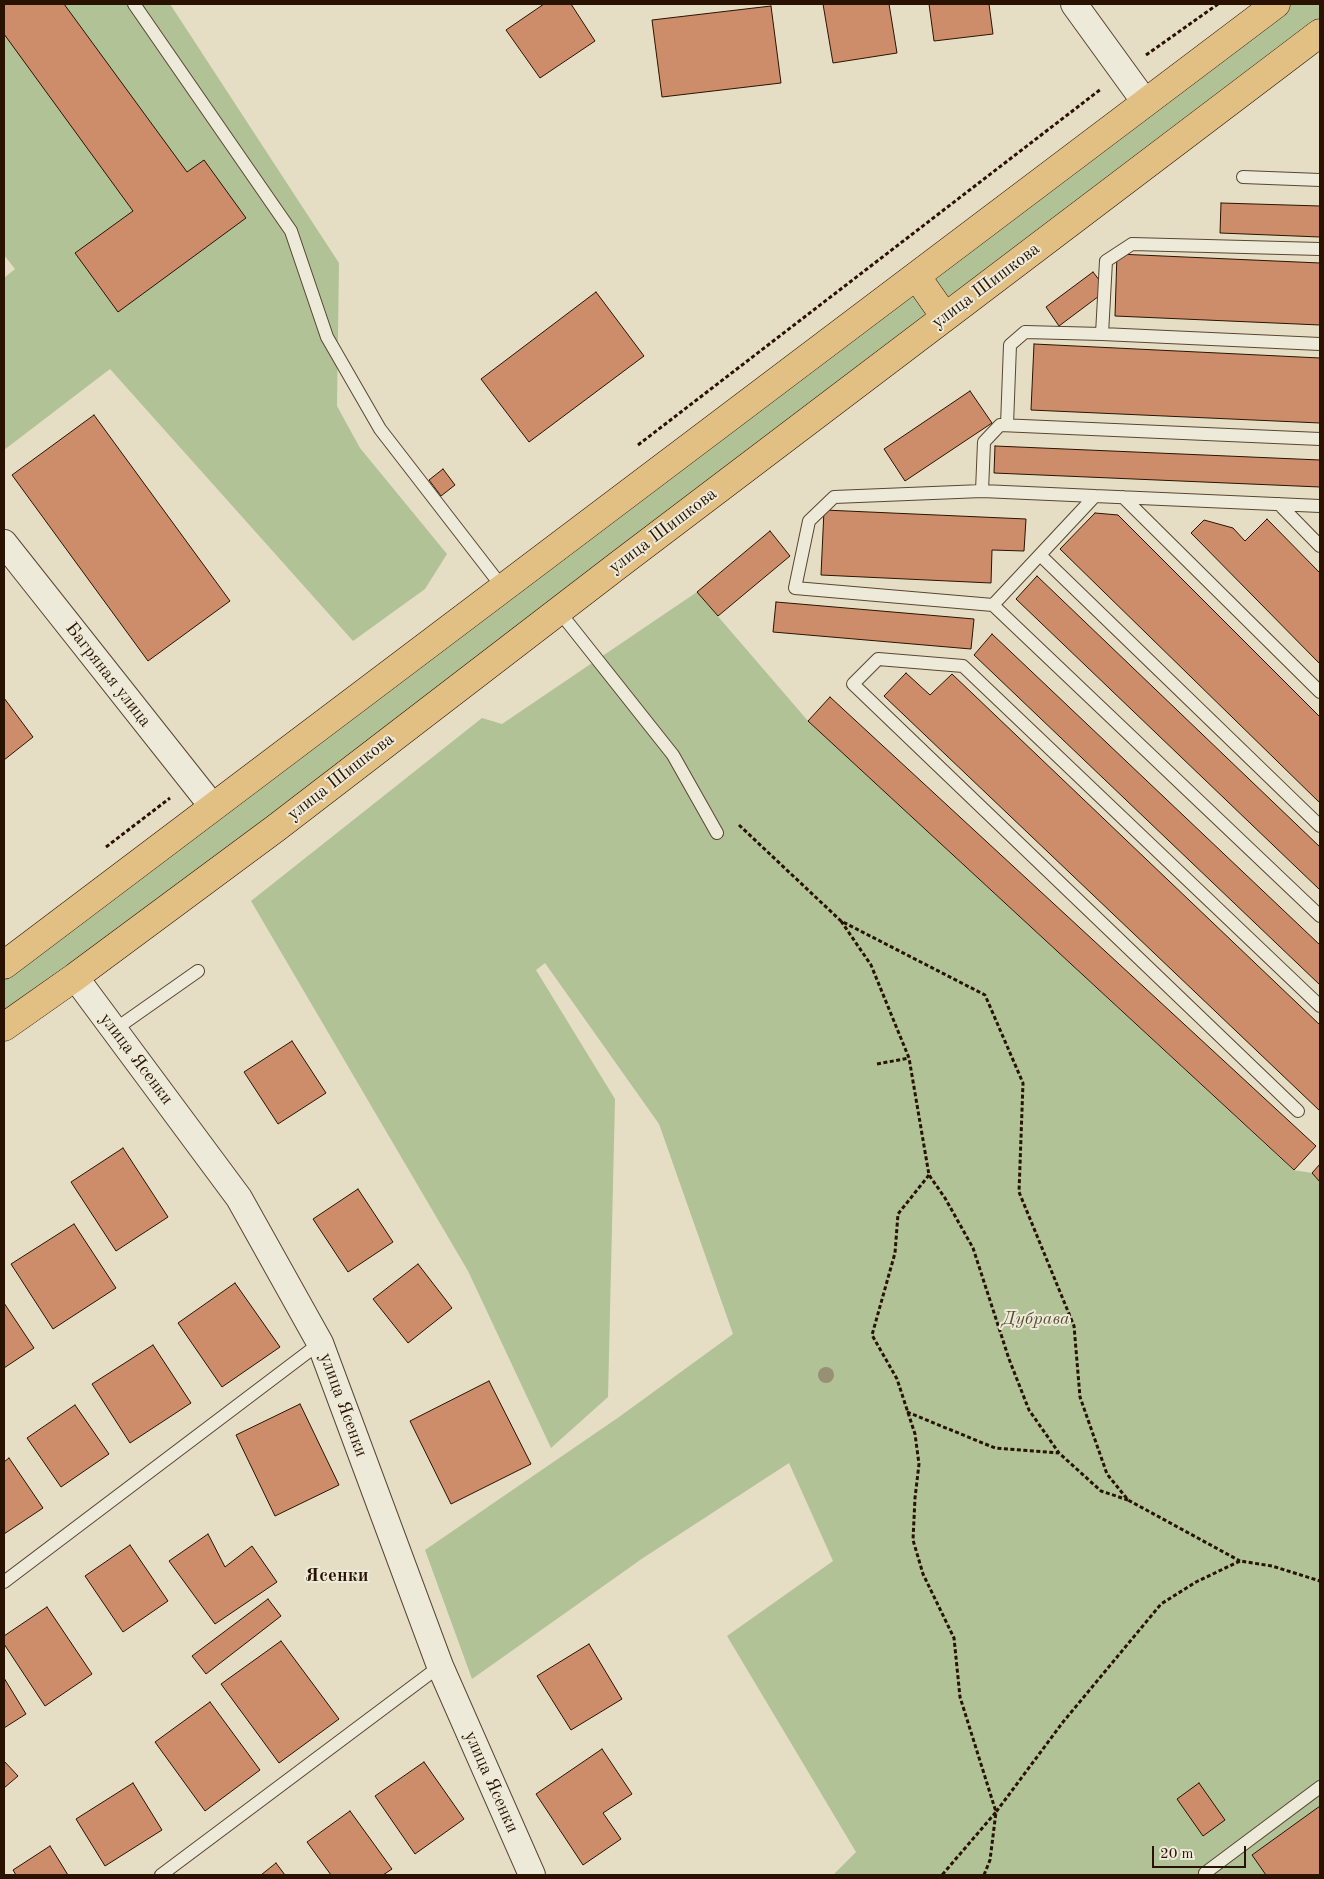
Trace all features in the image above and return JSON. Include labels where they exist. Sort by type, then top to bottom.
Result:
[{"type":"main road","points":[[4,965],[1276,4]]},
{"type":"main road","name":"улица Шишкова","points":[[4,1025],[75,977],[276,828],[558,610],[1320,33]]},
{"type":"main road","points":[[917,277],[945,317]]},
{"type":"street","points":[[1074,4],[1145,102]]},
{"type":"street","name":"Багряная улица","points":[[4,543],[212,807]]},
{"type":"street","name":"улица Ясенки","points":[[75,977],[239,1198],[320,1343],[440,1666],[532,1875]]},
{"type":"lane","points":[[134,4],[291,230],[327,337],[380,429],[504,588]]},
{"type":"lane","points":[[1243,177],[1320,180]]},
{"type":"lane","points":[[1102,334],[1106,261],[1132,244],[1320,249]]},
{"type":"lane","points":[[1007,425],[1010,345],[1025,332],[1320,344]]},
{"type":"lane","points":[[982,490],[984,442],[1000,425],[1320,439]]},
{"type":"lane","points":[[1320,506],[982,490],[834,497],[809,521],[796,588],[993,606],[1320,916]]},
{"type":"lane","points":[[993,606],[1095,496]]},
{"type":"lane","points":[[1123,497],[1320,692]]},
{"type":"lane","points":[[1279,504],[1320,546]]},
{"type":"lane","points":[[1040,555],[1320,826]]},
{"type":"lane","points":[[558,610],[673,755],[717,833]]},
{"type":"lane","points":[[1298,1111],[853,684],[878,659],[963,666],[1320,1006]]},
{"type":"lane","points":[[114,1030],[198,971]]},
{"type":"lane","points":[[4,1582],[320,1343]]},
{"type":"lane","points":[[161,1875],[440,1666]]},
{"type":"lane","points":[[1205,1873],[1320,1787]]},
{"type":"path","points":[[634,448],[1123,71],[1218,4]]},
{"type":"path","points":[[98,853],[193,781]]},
{"type":"path","points":[[704,810],[725,812],[841,921],[871,966],[909,1058],[928,1174],[945,1198],[973,1248],[1009,1359],[1029,1410],[1059,1454],[1101,1491],[1128,1500],[1240,1561],[1272,1566],[1320,1581]]},
{"type":"path","points":[[841,921],[985,995],[1023,1083],[1019,1192],[1074,1326],[1080,1396],[1107,1474],[1128,1500]]},
{"type":"path","points":[[877,1064],[909,1058]]},
{"type":"path","points":[[928,1174],[898,1214],[895,1253],[872,1335],[897,1379],[915,1434],[919,1464],[913,1540],[923,1574],[954,1638],[960,1697],[996,1812],[990,1860],[984,1875]]},
{"type":"path","points":[[907,1412],[995,1448],[1059,1454]]},
{"type":"path","points":[[942,1875],[996,1812],[1063,1722],[1161,1604],[1196,1582],[1240,1561]]},
{"type":"green space","points":[[4,4],[170,4],[339,263],[337,406],[360,448],[447,554],[425,589],[353,641],[110,369],[4,450],[4,278],[15,269],[4,255]]},
{"type":"green space","points":[[1276,4],[1320,4],[1320,33],[4,1023],[4,965]]},
{"type":"green space","name":"Дубрава","points":[[697,592],[808,721],[1293,1170],[1312,1173],[1320,1182],[1320,1875],[833,1875],[856,1852],[727,1636],[833,1561],[789,1463],[643,1558],[472,1679],[425,1550],[619,1417],[733,1334],[659,1124],[545,963],[536,970],[615,1099],[608,1397],[551,1448],[468,1271],[251,901],[482,718],[502,724]]},
{"type":"building","points":[[4,4],[64,4],[187,172],[204,160],[246,218],[118,312],[75,253],[133,211],[4,34]]},
{"type":"building","points":[[544,4],[571,4],[595,41],[540,78],[506,30]]},
{"type":"building","points":[[823,4],[889,4],[897,53],[833,63]]},
{"type":"building","points":[[929,4],[989,4],[993,34],[934,41]]},
{"type":"building","points":[[771,6],[781,83],[662,97],[652,20]]},
{"type":"building","points":[[1221,203],[1320,206],[1320,237],[1220,233]]},
{"type":"building","points":[[1117,254],[1320,263],[1320,325],[1115,316]]},
{"type":"building","points":[[1093,272],[1107,290],[1059,326],[1046,307]]},
{"type":"building","points":[[596,292],[644,356],[529,442],[481,379]]},
{"type":"building","points":[[1034,344],[1320,358],[1320,423],[1031,410]]},
{"type":"building","points":[[970,391],[992,423],[905,481],[884,449]]},
{"type":"building","points":[[94,415],[230,601],[148,661],[12,475]]},
{"type":"building","points":[[995,446],[1320,460],[1320,487],[994,473]]},
{"type":"building","points":[[443,469],[455,485],[441,496],[429,480]]},
{"type":"building","points":[[824,510],[1026,519],[1024,551],[992,550],[991,583],[821,575]]},
{"type":"building","points":[[1095,513],[1118,515],[1320,717],[1320,803],[1060,549]]},
{"type":"building","points":[[1267,519],[1320,573],[1320,664],[1191,533],[1204,520],[1233,528],[1245,541]]},
{"type":"building","points":[[770,531],[790,556],[718,616],[697,592]]},
{"type":"building","points":[[1037,576],[1320,847],[1320,890],[1016,599]]},
{"type":"building","points":[[776,602],[974,619],[971,649],[773,632]]},
{"type":"building","points":[[992,634],[1320,945],[1320,985],[974,655]]},
{"type":"building","points":[[906,673],[930,695],[952,674],[1320,1025],[1320,1111],[884,696]]},
{"type":"building","points":[[830,697],[1316,1146],[1294,1170],[808,721]]},
{"type":"building","points":[[4,698],[33,737],[4,760]]},
{"type":"building","points":[[292,1041],[326,1093],[278,1124],[244,1072]]},
{"type":"building","points":[[123,1148],[168,1217],[116,1251],[71,1182]]},
{"type":"building","points":[[1320,1164],[1320,1182],[1312,1173]]},
{"type":"building","points":[[358,1189],[393,1242],[348,1272],[313,1219]]},
{"type":"building","points":[[74,1224],[116,1288],[53,1329],[11,1264]]},
{"type":"building","points":[[418,1264],[452,1308],[408,1343],[373,1299]]},
{"type":"building","points":[[235,1283],[280,1347],[222,1387],[178,1323]]},
{"type":"building","points":[[4,1303],[34,1348],[4,1368]]},
{"type":"building","points":[[153,1345],[191,1403],[130,1443],[92,1384]]},
{"type":"building","points":[[489,1381],[531,1464],[451,1504],[410,1421]]},
{"type":"building","points":[[300,1404],[339,1485],[275,1516],[236,1435]]},
{"type":"building","points":[[75,1405],[109,1454],[61,1487],[27,1438]]},
{"type":"building","points":[[9,1458],[43,1508],[4,1534],[4,1462]]},
{"type":"building","points":[[208,1534],[225,1567],[252,1546],[277,1582],[215,1624],[169,1561]]},
{"type":"building","points":[[130,1545],[168,1601],[123,1632],[85,1576]]},
{"type":"building","points":[[268,1599],[281,1616],[206,1674],[192,1656]]},
{"type":"building","points":[[47,1607],[92,1674],[45,1706],[4,1644],[4,1636]]},
{"type":"building","points":[[281,1641],[339,1719],[279,1763],[221,1684]]},
{"type":"building","points":[[589,1644],[622,1699],[571,1730],[537,1676]]},
{"type":"building","points":[[4,1678],[26,1714],[4,1728]]},
{"type":"building","points":[[210,1702],[260,1770],[205,1811],[155,1742]]},
{"type":"building","points":[[602,1749],[632,1794],[603,1813],[621,1839],[583,1865],[536,1794]]},
{"type":"building","points":[[4,1761],[18,1776],[4,1788]]},
{"type":"building","points":[[424,1762],[464,1819],[415,1854],[375,1796]]},
{"type":"building","points":[[133,1783],[162,1830],[105,1866],[76,1819]]},
{"type":"building","points":[[1199,1783],[1225,1820],[1203,1836],[1177,1799]]},
{"type":"building","points":[[1320,1806],[1320,1875],[1266,1875],[1252,1855]]},
{"type":"building","points":[[350,1811],[392,1869],[383,1875],[331,1875],[307,1842]]},
{"type":"building","points":[[50,1846],[68,1875],[16,1875],[13,1870]]},
{"type":"building","points":[[276,1863],[285,1875],[261,1875]]},
{"type":"district","name":"Ясенки","points":[[337,1576]]}]
